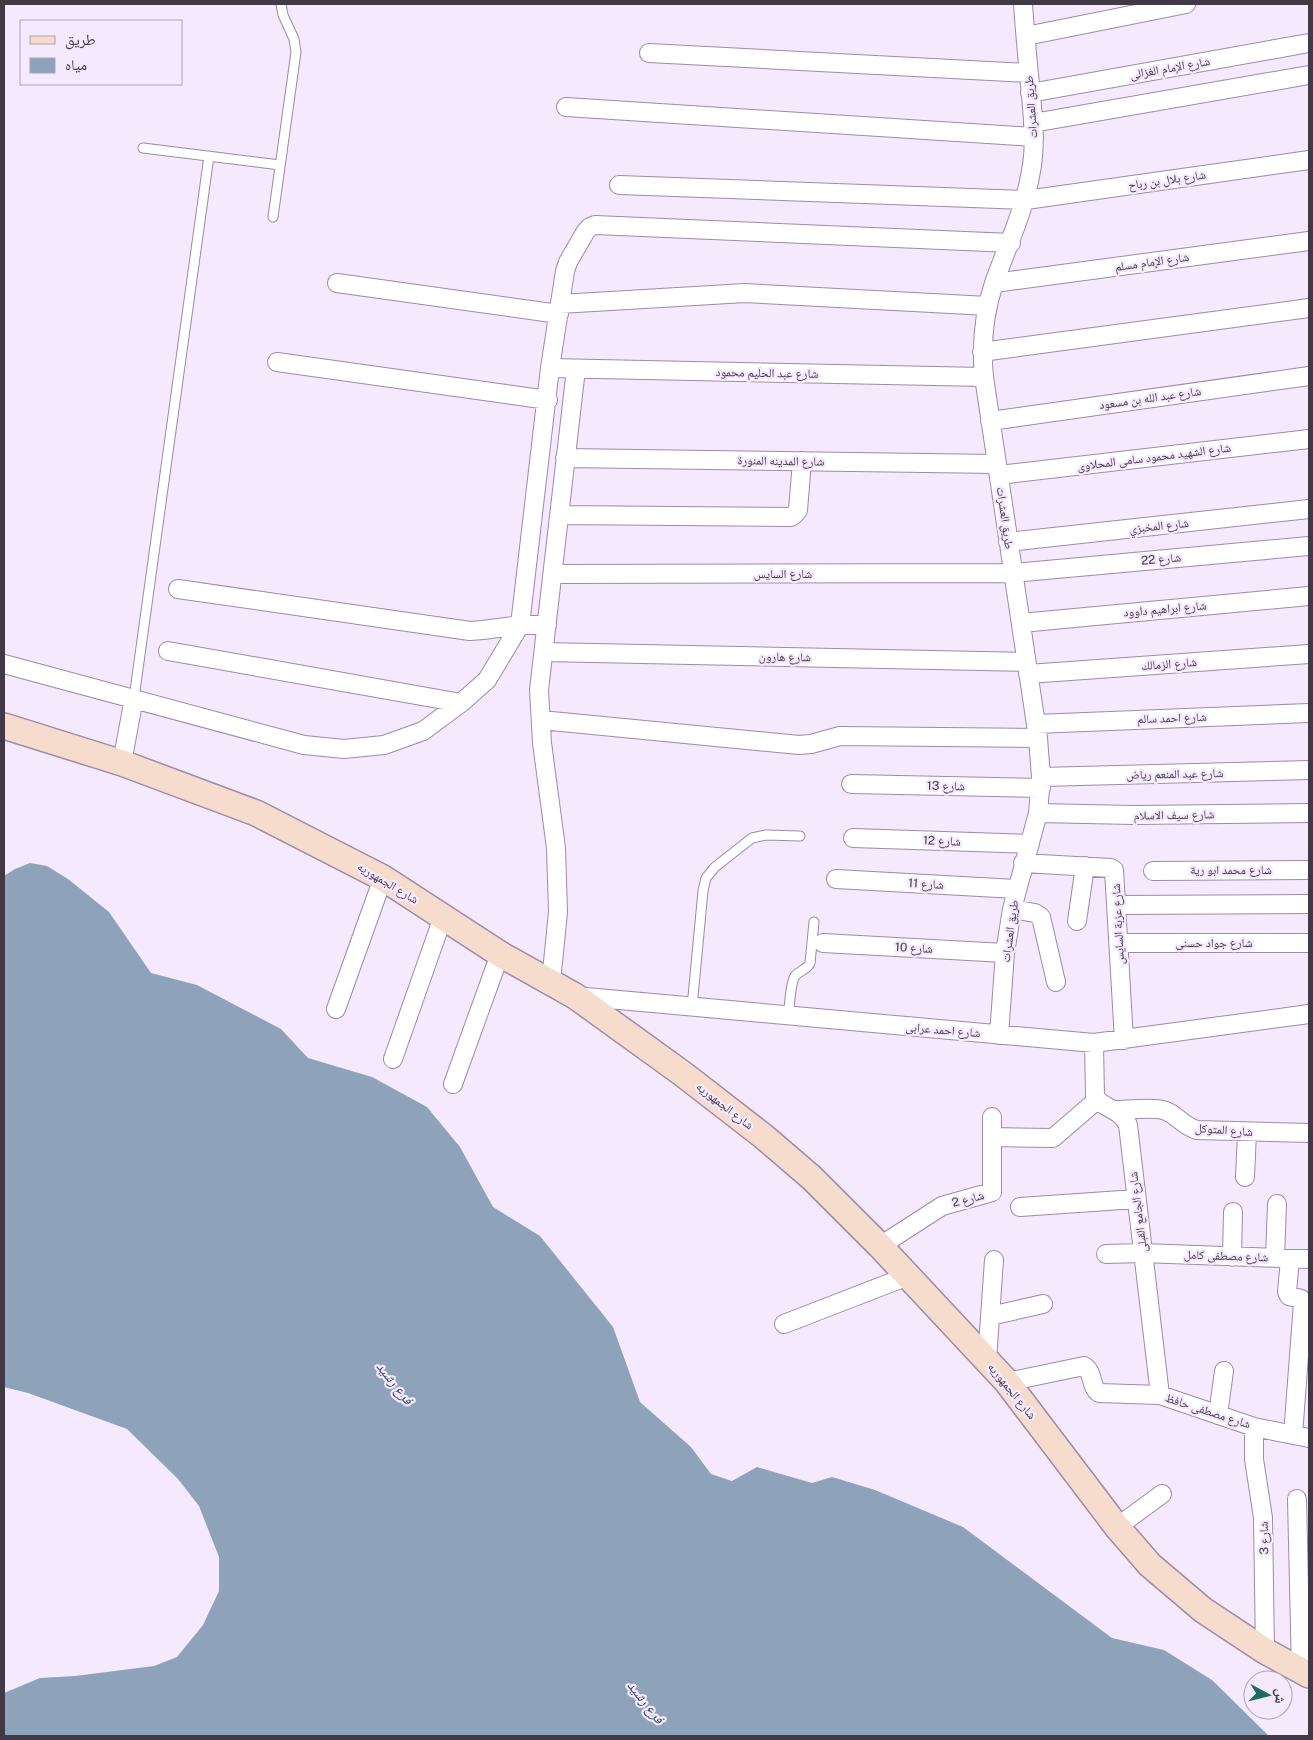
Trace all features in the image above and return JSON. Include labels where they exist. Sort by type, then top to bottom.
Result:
[{"type":"street","name":"طريق العشرات","points":[[999,1035],[1012,909],[1038,813],[1041,783],[1037,731],[990,421],[982,352],[988,306],[994,283],[1026,200],[1032,169],[1034,130],[1023,4]]},
{"type":"street","points":[[1026,36],[1186,4]]},
{"type":"street","name":"شارع الإمام الغزالى","points":[[1030,93],[1309,43]]},
{"type":"street","points":[[649,53],[1029,73]]},
{"type":"street","points":[[566,107],[1034,130],[1309,75]]},
{"type":"street","name":"شارع بلال بن رباح","points":[[619,185],[1026,200],[1309,160]]},
{"type":"street","points":[[4,664],[304,745],[344,749],[384,745],[423,732],[487,680],[520,625],[548,400],[550,368],[559,309],[568,262],[590,227],[595,225],[1011,243]]},
{"type":"street","name":"شارع الإمام مسلم","points":[[994,283],[1309,241]]},
{"type":"street","points":[[337,283],[559,309],[745,293],[988,306]]},
{"type":"street","points":[[982,352],[1309,308]]},
{"type":"street","points":[[278,362],[548,400]]},
{"type":"street","name":"شارع عبد الحليم محمود","points":[[550,368],[984,377]]},
{"type":"street","points":[[551,982],[558,912],[556,848],[542,743],[539,690],[576,369]]},
{"type":"street","name":"شارع عبد الله بن مسعود","points":[[990,421],[1309,376]]},
{"type":"street","name":"شارع الشهيد محمود سامى المحلاوى","points":[[998,469],[1309,439]]},
{"type":"street","name":"شارع المدينه المنورة","points":[[565,458],[802,461],[998,469]]},
{"type":"street","points":[[559,515],[790,517],[798,510],[802,461]]},
{"type":"street","name":"شارع المخبزي","points":[[1008,542],[1309,509]]},
{"type":"street","name":"شارع 22","points":[[1013,573],[1309,546]]},
{"type":"street","name":"شارع السايس","points":[[552,574],[1013,573]]},
{"type":"street","points":[[178,589],[470,631],[520,625],[547,625]]},
{"type":"street","name":"شارع ابراهيم داوود","points":[[1021,623],[1309,596]]},
{"type":"street","points":[[168,651],[461,703]]},
{"type":"street","name":"شارع هارون","points":[[544,652],[1027,668]]},
{"type":"street","name":"شارع الزمالك","points":[[1027,668],[1309,654]]},
{"type":"street","points":[[122,763],[134,698]]},
{"type":"street","name":"شارع احمد سالم","points":[[541,720],[799,745],[811,744],[840,736],[1037,731],[1309,713]]},
{"type":"street","name":"شارع الجمهوريه","points":[[4,726],[122,763],[256,813],[384,878],[500,954],[575,996],[683,1074],[763,1136],[812,1178],[880,1246],[1007,1382],[1117,1527],[1150,1565],[1203,1610],[1266,1651],[1305,1673]]},
{"type":"street","name":"شارع عبد المنعم رياض","points":[[1041,783],[1309,770]]},
{"type":"street","name":"شارع 13","points":[[850,784],[1041,783]]},
{"type":"street","name":"شارع سيف الاسلام","points":[[1038,813],[1133,815],[1309,813]]},
{"type":"street","name":"شارع 12","points":[[853,838],[1030,844]]},
{"type":"street","name":"شارع عزبة السايس","points":[[1023,863],[1085,866],[1111,868],[1114,870],[1120,942],[1124,1040]]},
{"type":"street","points":[[1077,921],[1085,866]]},
{"type":"street","name":"شارع محمد ابو رية","points":[[1153,871],[1309,870]]},
{"type":"street","points":[[336,1009],[384,878]]},
{"type":"street","name":"شارع 11","points":[[836,879],[1016,889]]},
{"type":"street","points":[[1117,905],[1309,904]]},
{"type":"street","points":[[1012,909],[1035,913],[1041,917],[1056,982]]},
{"type":"street","points":[[393,1059],[443,917]]},
{"type":"street","name":"شارع جواد حسنى","points":[[1120,942],[1309,943]]},
{"type":"street","name":"شارع 10","points":[[824,943],[1006,953]]},
{"type":"street","points":[[453,1084],[500,954]]},
{"type":"street","name":"شارع احمد عرابى","points":[[575,996],[1094,1043],[1309,1014]]},
{"type":"street","points":[[993,1137],[1053,1138],[1097,1100],[1094,1043]]},
{"type":"street","name":"شارع الجامع القبلى","points":[[1097,1100],[1121,1115],[1128,1126],[1160,1395]]},
{"type":"street","name":"شارع المتوكل","points":[[1114,1110],[1162,1109],[1184,1125],[1198,1130],[1309,1133]]},
{"type":"street","name":"شارع 2","points":[[880,1246],[942,1206],[992,1192],[992,1118]]},
{"type":"street","points":[[1245,1177],[1247,1132]]},
{"type":"street","points":[[1020,1207],[1136,1199]]},
{"type":"street","points":[[1277,1204],[1287,1292],[1291,1297],[1302,1300],[1305,1323],[1301,1436]]},
{"type":"street","points":[[1232,1257],[1233,1212]]},
{"type":"street","name":"شارع مصطفى كامل","points":[[1106,1254],[1142,1253],[1309,1259]]},
{"type":"street","points":[[987,1360],[994,1260]]},
{"type":"street","points":[[784,1324],[908,1276]]},
{"type":"street","points":[[990,1316],[1043,1304]]},
{"type":"street","name":"شارع مصطفى حافظ","points":[[1007,1382],[1084,1366],[1089,1369],[1096,1393],[1160,1395],[1254,1427],[1301,1436]]},
{"type":"street","points":[[1218,1414],[1224,1371]]},
{"type":"street","name":"شارع 3","points":[[1254,1427],[1254,1459],[1264,1518],[1266,1651]]},
{"type":"street","points":[[1117,1527],[1162,1494]]},
{"type":"street","points":[[1297,1498],[1305,1673]]},
{"type":"lane","points":[[273,217],[296,52],[294,39],[283,15],[281,4]]},
{"type":"lane","points":[[143,148],[280,165]]},
{"type":"lane","points":[[134,698],[208,156]]},
{"type":"lane","points":[[692,1007],[702,891],[706,878],[715,867],[752,838],[766,835],[800,836]]},
{"type":"lane","points":[[788,1016],[792,981],[796,974],[808,968],[810,963],[814,922]]},
{"type":"water","name":"فرع رشيد","points":[[30,863],[47,866],[68,879],[109,912],[151,973],[197,985],[281,1029],[308,1058],[372,1077],[427,1107],[460,1147],[493,1207],[540,1236],[613,1327],[640,1402],[691,1447],[711,1474],[732,1481],[757,1467],[812,1483],[832,1477],[875,1490],[963,1527],[1112,1638],[1164,1650],[1212,1680],[1243,1710],[1243,1720],[1253,1720],[1269,1736],[4,1736],[4,1693],[40,1678],[75,1676],[154,1666],[177,1657],[203,1625],[219,1591],[219,1557],[199,1506],[178,1479],[127,1429],[28,1393],[4,1387],[4,876]]}]
